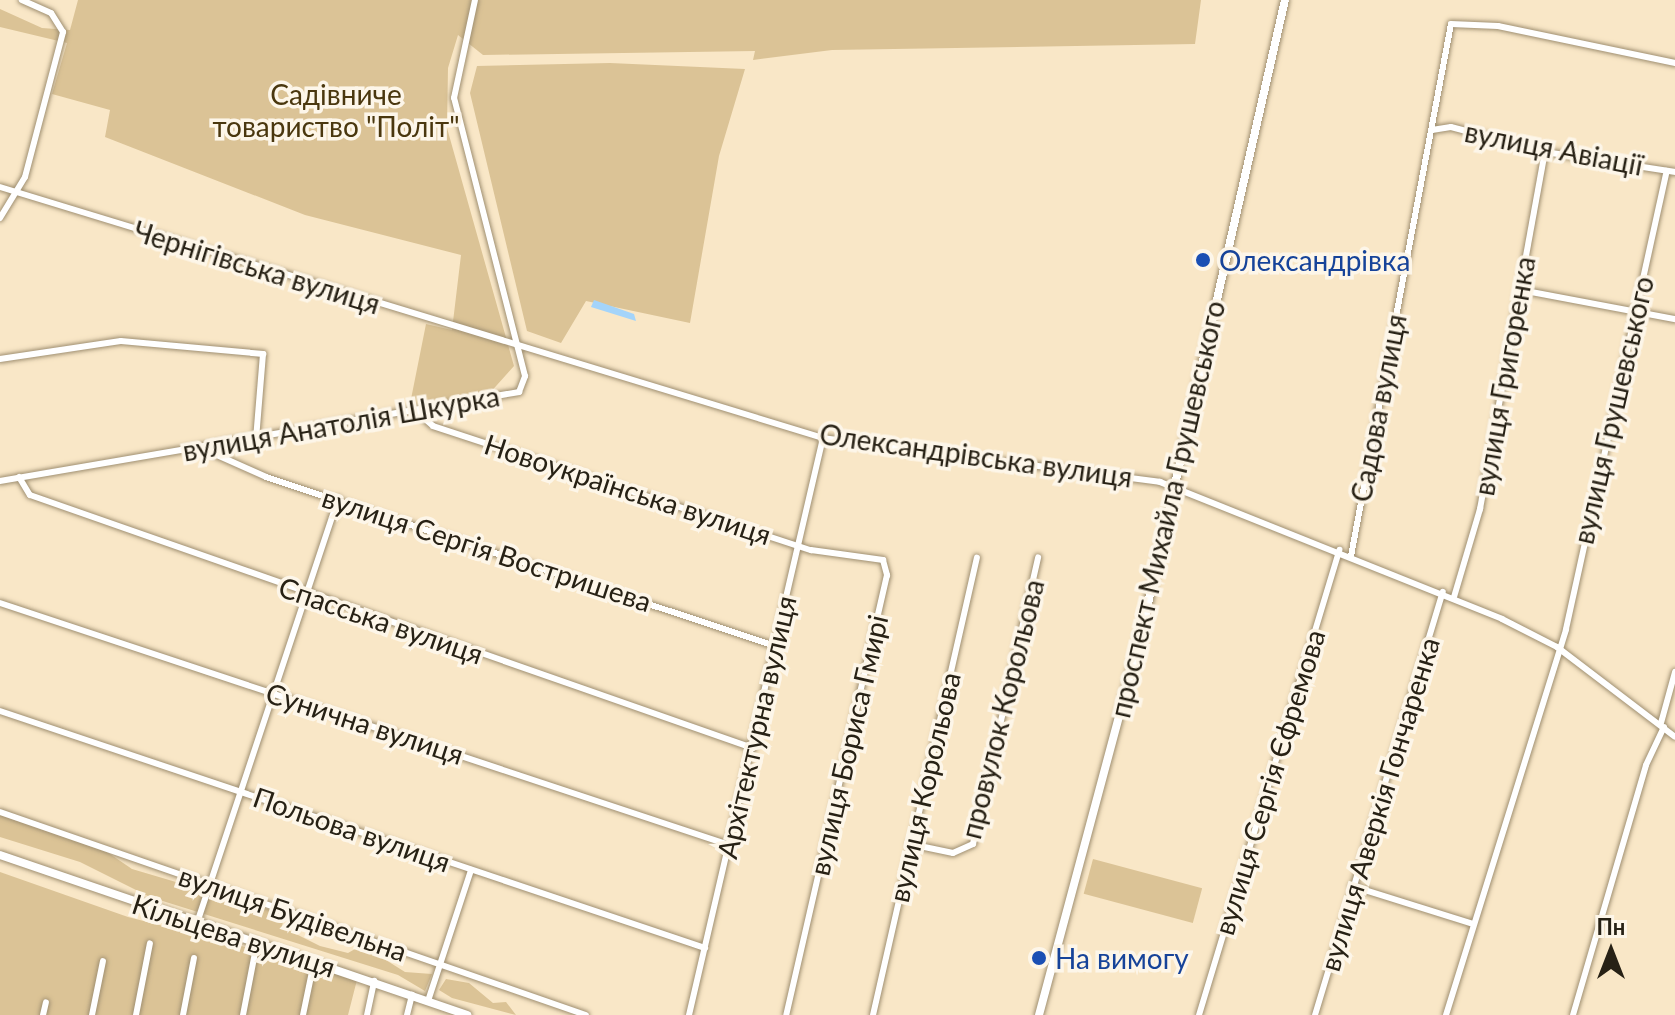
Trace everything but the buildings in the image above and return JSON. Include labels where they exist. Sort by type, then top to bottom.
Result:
[{"type":"street","points":[[0,218],[19,193],[63,32],[51,13],[22,0]]},
{"type":"street","name":"вулиця Анатолія Шкурка","points":[[0,481],[256,440],[519,392],[525,376],[456,109],[455,77],[475,0]]},
{"type":"street","name":"проспект Михайла Грушевського","points":[[1039,1015],[1175,488],[1285,0]]},
{"type":"street","name":"Садова вулиця","points":[[1351,556],[1451,24],[1498,26],[1675,63]]},
{"type":"street","name":"вулиця Авіації","points":[[1432,130],[1451,127],[1545,152],[1675,172]]},
{"type":"street","name":"вулиця Григоренка","points":[[1454,597],[1480,509],[1545,152]]},
{"type":"street","name":"вулиця Грушевського","points":[[1446,1015],[1557,647],[1667,171]]},
{"type":"street","name":"Чернігівська вулиця","points":[[0,187],[516,341]]},
{"type":"street","points":[[1521,290],[1675,319]]},
{"type":"street","points":[[0,359],[121,341],[263,354],[256,440]]},
{"type":"street","name":"Олександрівська вулиця","points":[[516,341],[823,438],[1145,478],[1175,488],[1443,592],[1557,647],[1675,737]]},
{"type":"street","name":"Новоукраїнська вулиця","points":[[417,412],[433,426],[798,545]]},
{"type":"street","name":"Архітектурна вулиця","points":[[689,1015],[823,438]]},
{"type":"street","name":"вулиця Сергія Востришева","points":[[201,448],[338,499],[775,646]]},
{"type":"street","name":"Спасська вулиця","points":[[19,477],[30,495],[307,596],[753,748]]},
{"type":"street","points":[[197,923],[244,792],[273,693],[338,499]]},
{"type":"street","name":"вулиця Бориса Гмирі","points":[[786,1015],[887,575],[883,560],[798,545]]},
{"type":"street","name":"вулиця Сергія Єфремова","points":[[1199,1015],[1339,550]]},
{"type":"street","name":"провулок Корольова","points":[[910,844],[953,853],[973,844],[1038,557]]},
{"type":"street","name":"вулиця Корольова","points":[[873,1015],[977,558]]},
{"type":"street","name":"вулиця Аверкія Гончаренка","points":[[1315,1015],[1443,592]]},
{"type":"street","name":"Сунична вулиця","points":[[0,603],[729,845]]},
{"type":"street","points":[[1573,1015],[1646,765],[1662,725],[1675,672]]},
{"type":"street","name":"Польова вулиця","points":[[0,711],[705,948]]},
{"type":"street","name":"вулиця Будівельна","points":[[0,812],[586,1015]]},
{"type":"street","name":"Кільцева вулиця","points":[[0,855],[467,1015]]},
{"type":"street","points":[[428,1001],[471,870]]},
{"type":"street","points":[[1352,886],[1473,924]]},
{"type":"street","points":[[243,1015],[257,942]]},
{"type":"street","points":[[136,1015],[150,943]]},
{"type":"street","points":[[183,1015],[194,958]]},
{"type":"street","points":[[92,1015],[103,961]]},
{"type":"street","points":[[303,1015],[314,962]]},
{"type":"street","points":[[367,1015],[374,981]]},
{"type":"street","points":[[407,1015],[412,995]]},
{"type":"street","points":[[43,1015],[46,1002]]},
{"type":"green space","name":"Садівниче товариство \"Політ\"","points":[[78,0],[1201,0],[1195,44],[832,50],[753,60],[755,51],[483,55],[458,35],[448,68],[447,128],[514,366],[488,395],[409,409],[426,324],[452,330],[461,255],[305,215],[105,137],[110,110],[52,94],[67,43],[0,27],[0,9],[42,28],[70,30]]},
{"type":"green space","points":[[610,63],[745,69],[719,156],[690,323],[586,301],[561,343],[527,331],[470,93],[477,66]]},
{"type":"green space","points":[[0,815],[107,852],[132,869],[284,914],[282,927],[320,946],[348,953],[362,945],[405,972],[432,974],[425,991],[398,975],[150,897],[80,862],[0,837]]},
{"type":"green space","points":[[1093,859],[1202,888],[1193,923],[1084,894]]},
{"type":"green space","points":[[0,872],[128,917],[358,976],[348,1015],[0,1015]]},
{"type":"green space","points":[[446,979],[469,983],[493,1003],[506,1002],[516,1015],[452,998],[439,990]]},
{"type":"water","points":[[594,300],[634,314],[636,321],[591,307]]},
{"type":"place","name":"Олександрівка","points":[[1203,260]]},
{"type":"place","name":"На вимогу","points":[[1039,958]]}]
